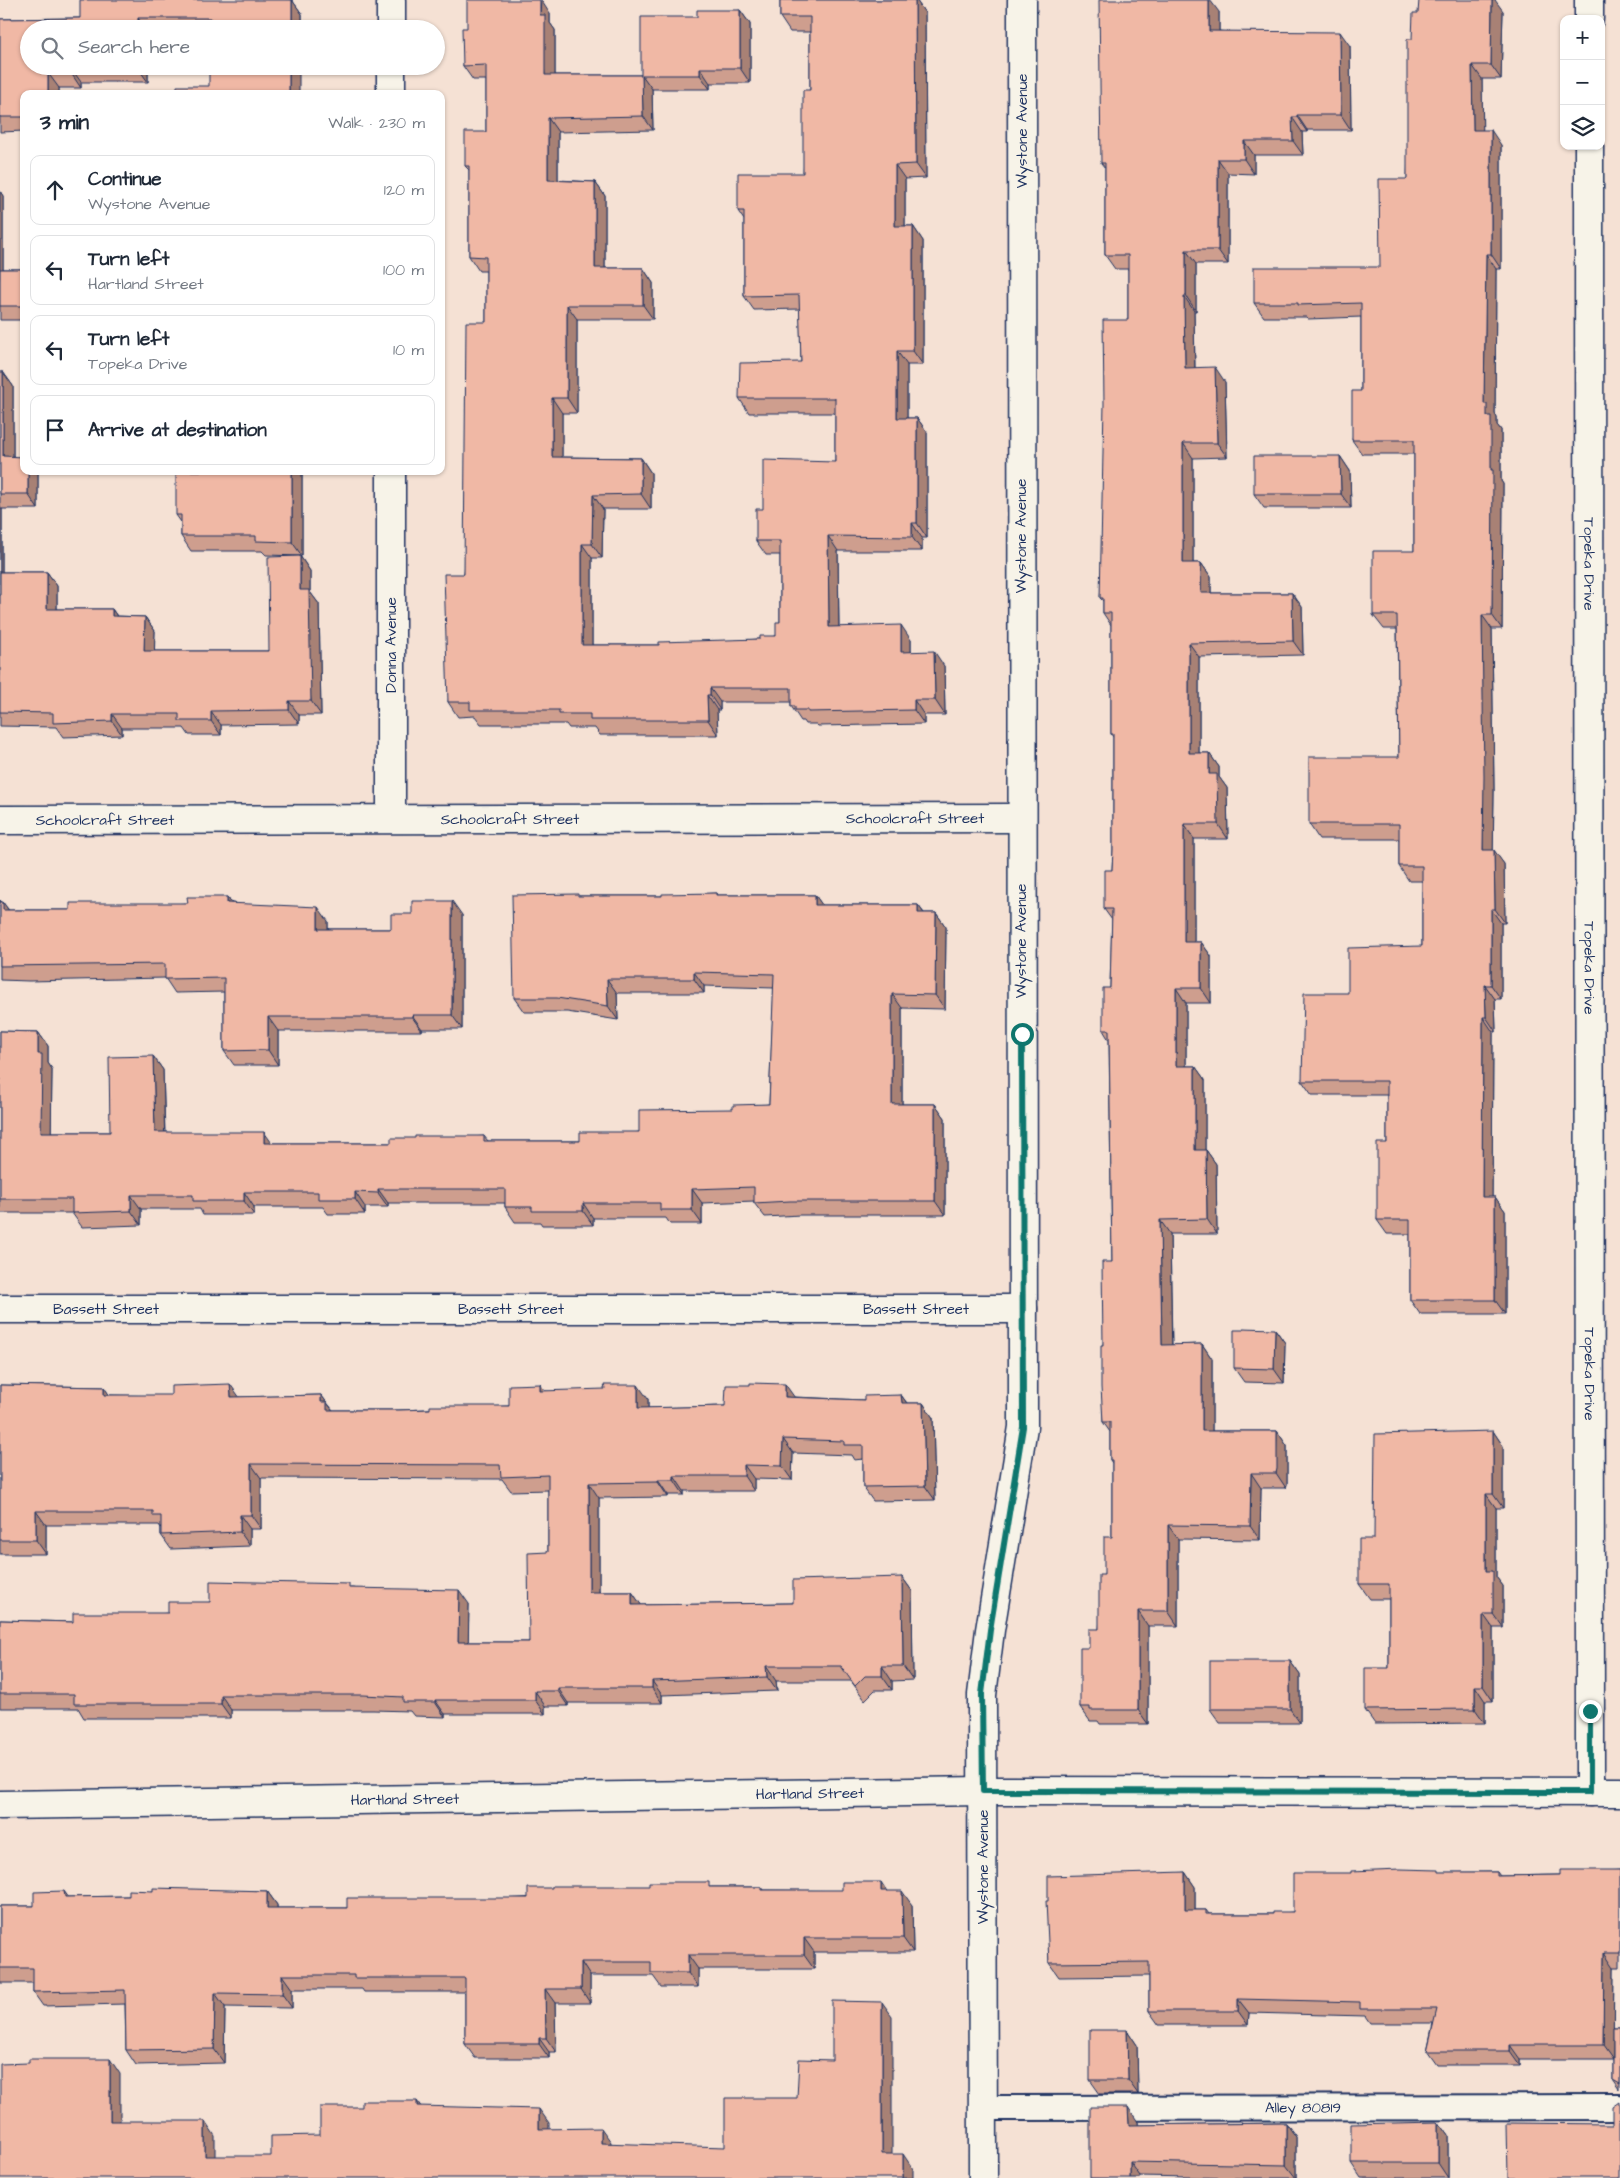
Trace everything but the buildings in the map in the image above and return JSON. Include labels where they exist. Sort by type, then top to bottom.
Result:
[{"type":"street","points":[[391,0],[391,20]]},
{"type":"street","name":"Wystone Avenue","points":[[983,2178],[983,1685],[990,1630],[1023,1427],[1021,818],[1022,0]]},
{"type":"street","points":[[1589,0],[1589,15]]},
{"type":"street","points":[[391,75],[391,90]]},
{"type":"street","name":"Topeka Drive","points":[[1589,150],[1590,1792]]},
{"type":"street","name":"Donna Avenue","points":[[391,475],[391,818]]},
{"type":"street","name":"Schoolcraft Street","points":[[0,820],[1021,818]]},
{"type":"street","name":"Bassett Street","points":[[0,1309],[1023,1309]]},
{"type":"street","name":"Hartland Street","points":[[0,1805],[983,1791],[1620,1792]]},
{"type":"lane","name":"Alley 80819","points":[[984,2108],[1620,2106]]},
{"type":"route","points":[[1022,1034],[1023,1427],[990,1630],[982,1694],[983,1791],[1590,1792],[1590,1711]]}]
